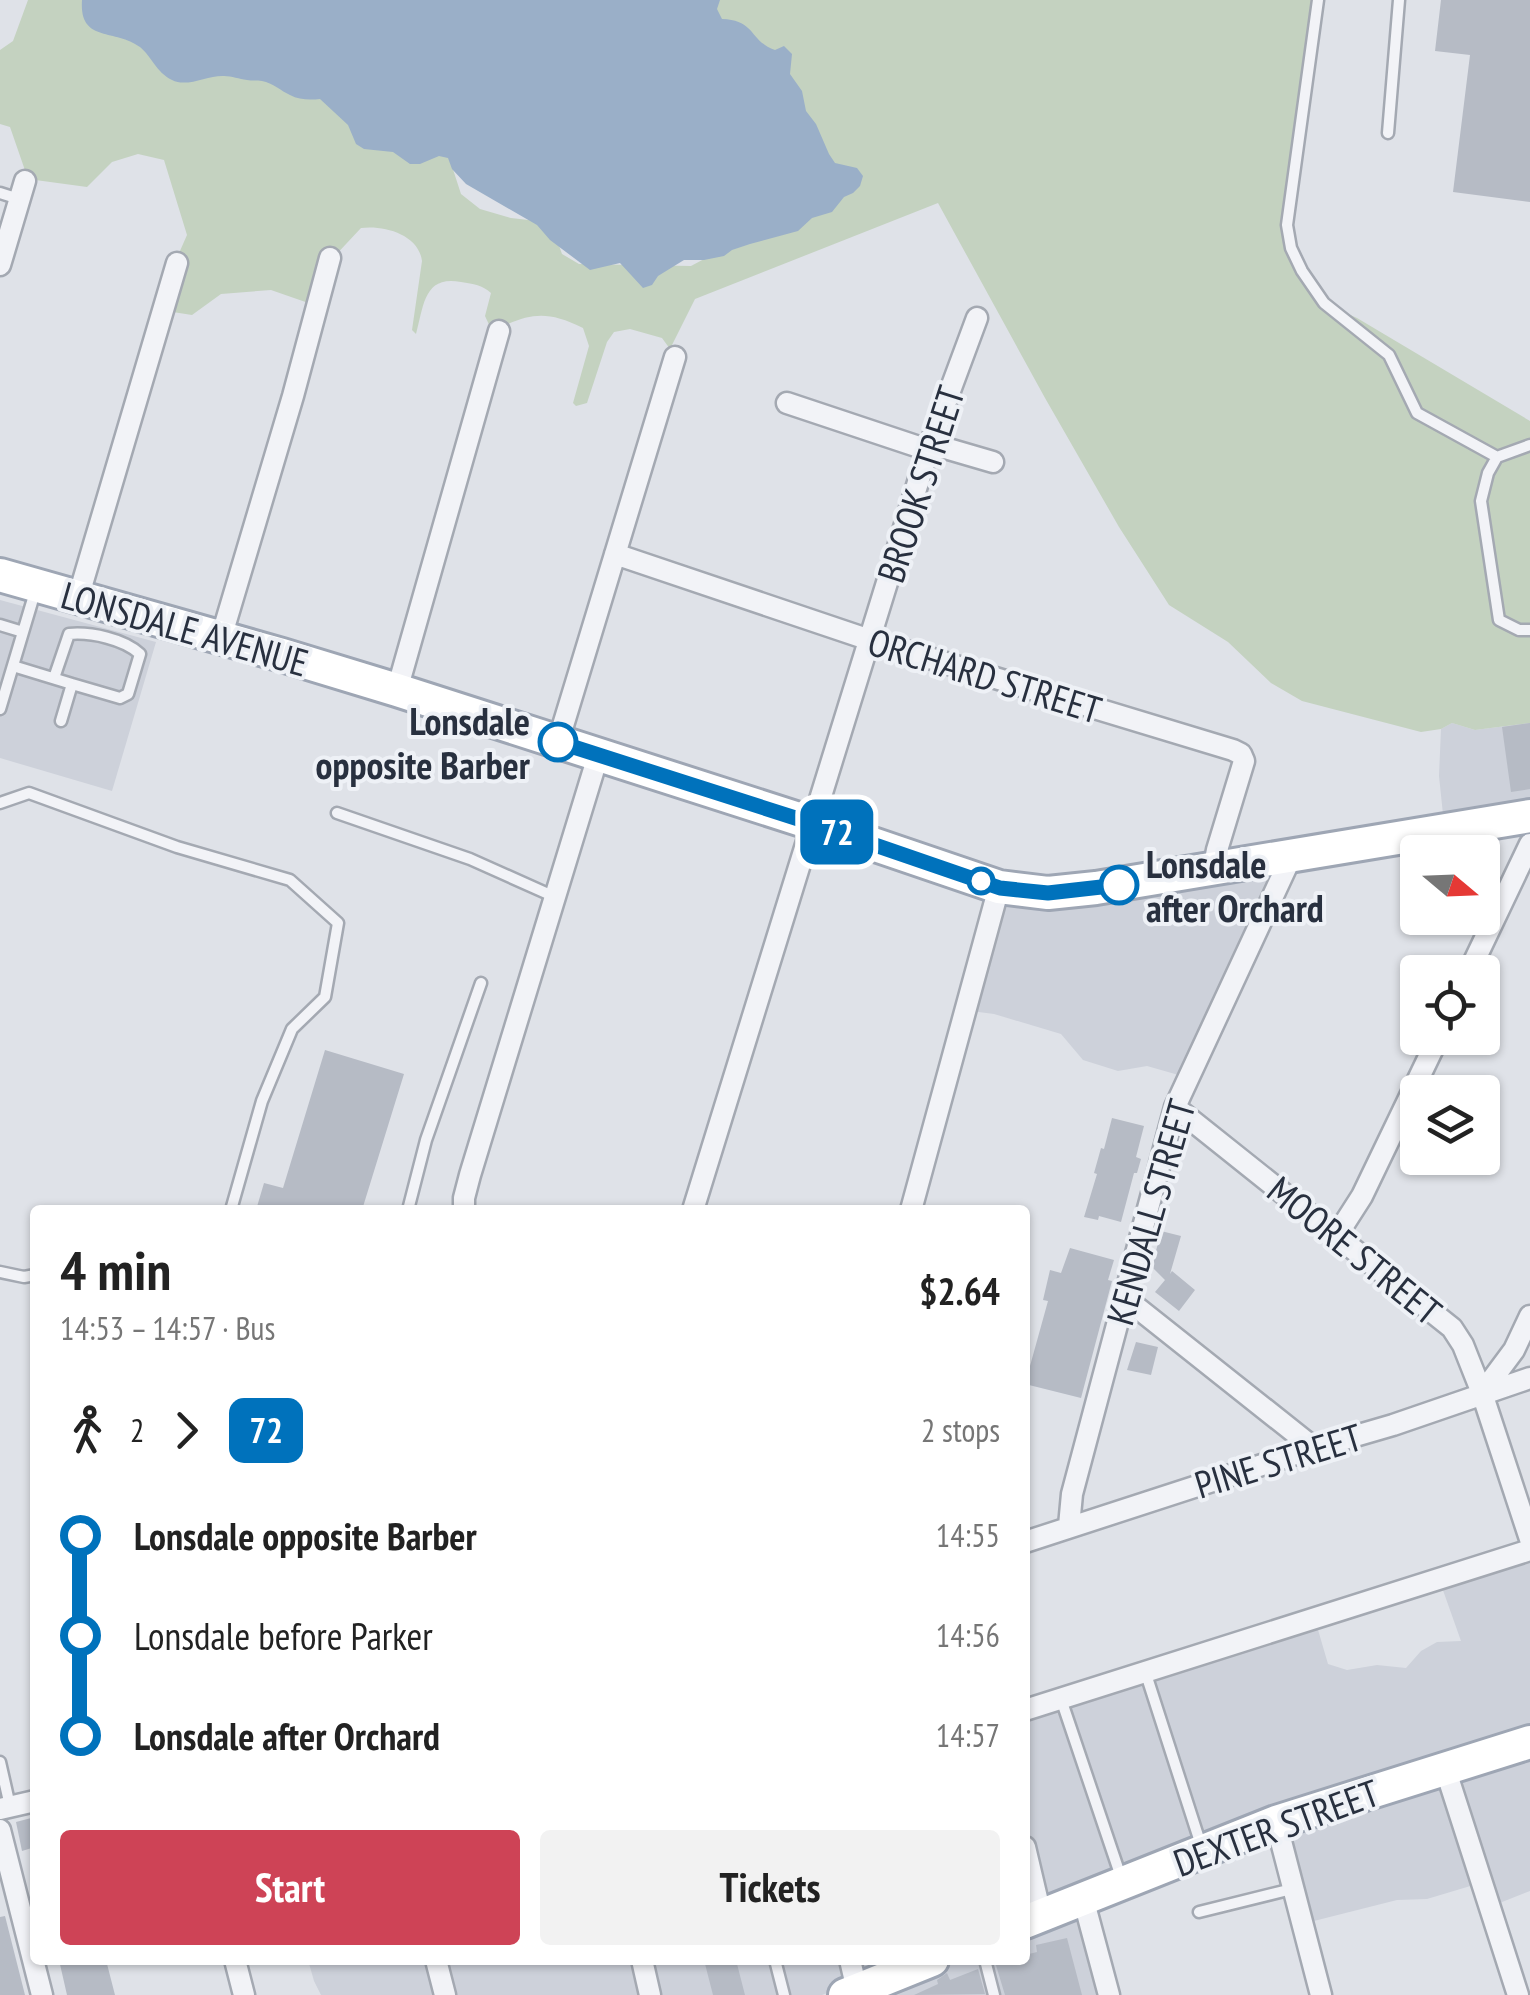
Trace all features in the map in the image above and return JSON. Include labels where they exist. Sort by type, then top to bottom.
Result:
[{"type":"main road","name":"LONSDALE AVENUE","points":[[0,576],[397,690],[1000,888],[1048,893],[1096,888],[1530,816]]},
{"type":"main road","name":"DEXTER STREET","points":[[1033,1919],[1276,1822],[1530,1742]]},
{"type":"main road","points":[[866,1984],[918,1965]]},
{"type":"street","points":[[0,266],[15,191]]},
{"type":"street","points":[[220,638],[330,258]]},
{"type":"street","points":[[78,598],[177,263]]},
{"type":"street","name":"BROOK STREET","points":[[695,1205],[928,450],[976,318]]},
{"type":"street","points":[[397,690],[499,331]]},
{"type":"street","points":[[558,742],[676,356]]},
{"type":"street","points":[[787,403],[928,450],[944,448],[992,462]]},
{"type":"street","name":"ORCHARD STREET","points":[[616,554],[870,640],[1233,750],[1244,761],[1213,870]]},
{"type":"street","points":[[464,1205],[598,756]]},
{"type":"street","points":[[1477,955],[1530,844]]},
{"type":"street","name":"KENDALL STREET","points":[[1069,1526],[1072,1494],[1175,1106],[1292,856]]},
{"type":"street","points":[[912,1205],[1000,888]]},
{"type":"street","points":[[1337,1236],[1362,1196],[1430,1055]]},
{"type":"street","name":"MOORE STREET","points":[[1175,1106],[1452,1328],[1464,1345],[1482,1393],[1530,1539]]},
{"type":"street","points":[[1125,1298],[1314,1448]]},
{"type":"street","points":[[1482,1393],[1514,1350],[1530,1316]]},
{"type":"street","name":"PINE STREET","points":[[1030,1540],[1530,1378]]},
{"type":"street","points":[[1030,1708],[1530,1550]]},
{"type":"street","points":[[1445,1768],[1518,1995]]},
{"type":"street","points":[[5,1808],[30,1801]]},
{"type":"street","points":[[1276,1822],[1321,1995]]},
{"type":"street","points":[[0,1830],[30,1948]]},
{"type":"street","points":[[1030,1892],[1033,1919]]},
{"type":"street","points":[[1083,1898],[1108,1995]]},
{"type":"street","points":[[34,1965],[42,1995]]},
{"type":"street","points":[[236,1965],[244,1995]]},
{"type":"street","points":[[437,1965],[445,1995]]},
{"type":"street","points":[[643,1965],[650,1995]]},
{"type":"lane","points":[[1318,0],[1287,225],[1291,248],[1324,303],[1389,355],[1417,413],[1497,457]]},
{"type":"lane","points":[[1388,133],[1399,0]]},
{"type":"lane","points":[[1530,445],[1497,457],[1481,500],[1499,620],[1519,630],[1530,630]]},
{"type":"lane","points":[[0,708],[36,586]]},
{"type":"lane","points":[[0,626],[23,632]]},
{"type":"lane","points":[[13,666],[120,698],[128,694],[140,654],[133,647],[85,632],[68,634],[54,678]]},
{"type":"lane","points":[[60,721],[72,684]]},
{"type":"lane","points":[[0,803],[29,793],[176,846],[290,880],[338,923],[325,997],[292,1029],[262,1101],[232,1205]]},
{"type":"lane","points":[[337,813],[470,859],[556,897]]},
{"type":"lane","points":[[409,1205],[426,1140],[481,983]]},
{"type":"lane","points":[[0,1272],[30,1276]]},
{"type":"lane","points":[[1144,1671],[1203,1851]]},
{"type":"lane","points":[[1060,1698],[1122,1882]]},
{"type":"lane","points":[[0,1762],[5,1808]]},
{"type":"lane","points":[[1199,1912],[1294,1888]]},
{"type":"lane","points":[[775,1965],[784,1995]]},
{"type":"lane","points":[[986,1965],[994,1995]]},
{"type":"shaded area","points":[[0,600],[156,642],[112,791],[0,758]]},
{"type":"shaded area","points":[[1452,723],[1475,730],[1530,723],[1530,817],[1444,824],[1439,776],[1441,729]]},
{"type":"shaded area","points":[[1286,854],[1182,1076],[1147,1066],[1118,1071],[1083,1060],[1061,1034],[994,1014],[963,1010],[992,896]]},
{"type":"shaded area","points":[[1530,1546],[1530,1891],[1487,1908],[1477,1884],[1427,1899],[1397,1900],[1302,1924],[1274,1828],[1076,1897],[1100,1995],[886,1995],[859,1981],[822,1995],[321,1995],[314,1981],[309,1965],[1030,1965],[1030,1707],[1314,1616],[1328,1664],[1347,1670],[1377,1665],[1406,1668],[1421,1651],[1437,1642],[1461,1641],[1439,1579]]},
{"type":"green space","points":[[28,0],[244,0],[448,154],[461,194],[480,209],[537,221],[556,237],[562,254],[579,264],[691,266],[706,258],[632,0],[1318,0],[1287,225],[1291,247],[1324,303],[1357,318],[1530,421],[1530,723],[1475,730],[1452,723],[1421,732],[1302,701],[1271,683],[1228,642],[1169,605],[1119,527],[938,203],[695,299],[670,349],[662,338],[630,329],[614,332],[587,403],[576,406],[573,403],[589,346],[583,328],[558,318],[537,316],[492,331],[485,316],[491,293],[478,285],[449,281],[439,283],[428,294],[416,334],[412,330],[420,252],[408,238],[390,230],[361,228],[332,259],[317,306],[271,290],[221,294],[192,315],[160,310],[187,235],[164,160],[138,154],[112,162],[87,187],[28,179],[10,127],[0,124],[0,50],[13,41]]},
{"type":"water","points":[[82,0],[720,0],[717,9],[722,19],[741,23],[767,46],[775,50],[784,46],[792,54],[790,74],[802,91],[806,111],[829,154],[835,163],[857,168],[863,176],[860,186],[832,212],[812,218],[798,231],[732,250],[724,256],[684,260],[643,288],[620,263],[590,270],[550,240],[537,225],[466,184],[448,158],[439,156],[410,164],[393,152],[364,149],[356,144],[348,125],[320,99],[297,98],[266,82],[230,76],[184,83],[172,80],[140,47],[92,29],[86,23]]},
{"type":"building","points":[[1441,0],[1530,0],[1530,202],[1453,192],[1470,55],[1435,51]]},
{"type":"building","points":[[1530,723],[1530,789],[1511,792],[1502,727]]},
{"type":"building","points":[[325,1050],[404,1074],[364,1205],[257,1205],[264,1183],[283,1188]]},
{"type":"building","points":[[1112,1118],[1144,1126],[1136,1157],[1141,1159],[1121,1222],[1084,1217]]},
{"type":"building","points":[[1161,1231],[1181,1236],[1170,1274],[1172,1271],[1195,1290],[1179,1311],[1155,1292],[1165,1280],[1152,1267]]},
{"type":"building","points":[[1070,1248],[1114,1260],[1081,1398],[1030,1385],[1030,1366],[1048,1301],[1043,1300],[1050,1270],[1061,1273]]},
{"type":"building","points":[[1136,1342],[1158,1347],[1151,1375],[1127,1370]]},
{"type":"building","points":[[30,1818],[30,1849],[22,1851],[16,1822]]},
{"type":"building","points":[[5,1916],[25,1995],[0,1995],[0,1917]]},
{"type":"building","points":[[1067,1938],[1082,1995],[1005,1995],[996,1965],[1030,1965],[1030,1954],[1037,1952],[1036,1945]]},
{"type":"building","points":[[60,1965],[107,1965],[115,1995],[67,1995]]},
{"type":"building","points":[[705,1965],[737,1965],[745,1995],[713,1995]]},
{"type":"building","points":[[978,1969],[985,1994],[914,1995],[938,1984],[937,1980],[947,1973],[950,1980]]},
{"type":"bus line","name":"72","points":[[558,742],[1000,888],[1048,893],[1119,885]]},
{"type":"place","name":"Lonsdale opposite Barber","points":[[558,742]]},
{"type":"place","name":"Lonsdale after Orchard","points":[[1119,885]]}]
